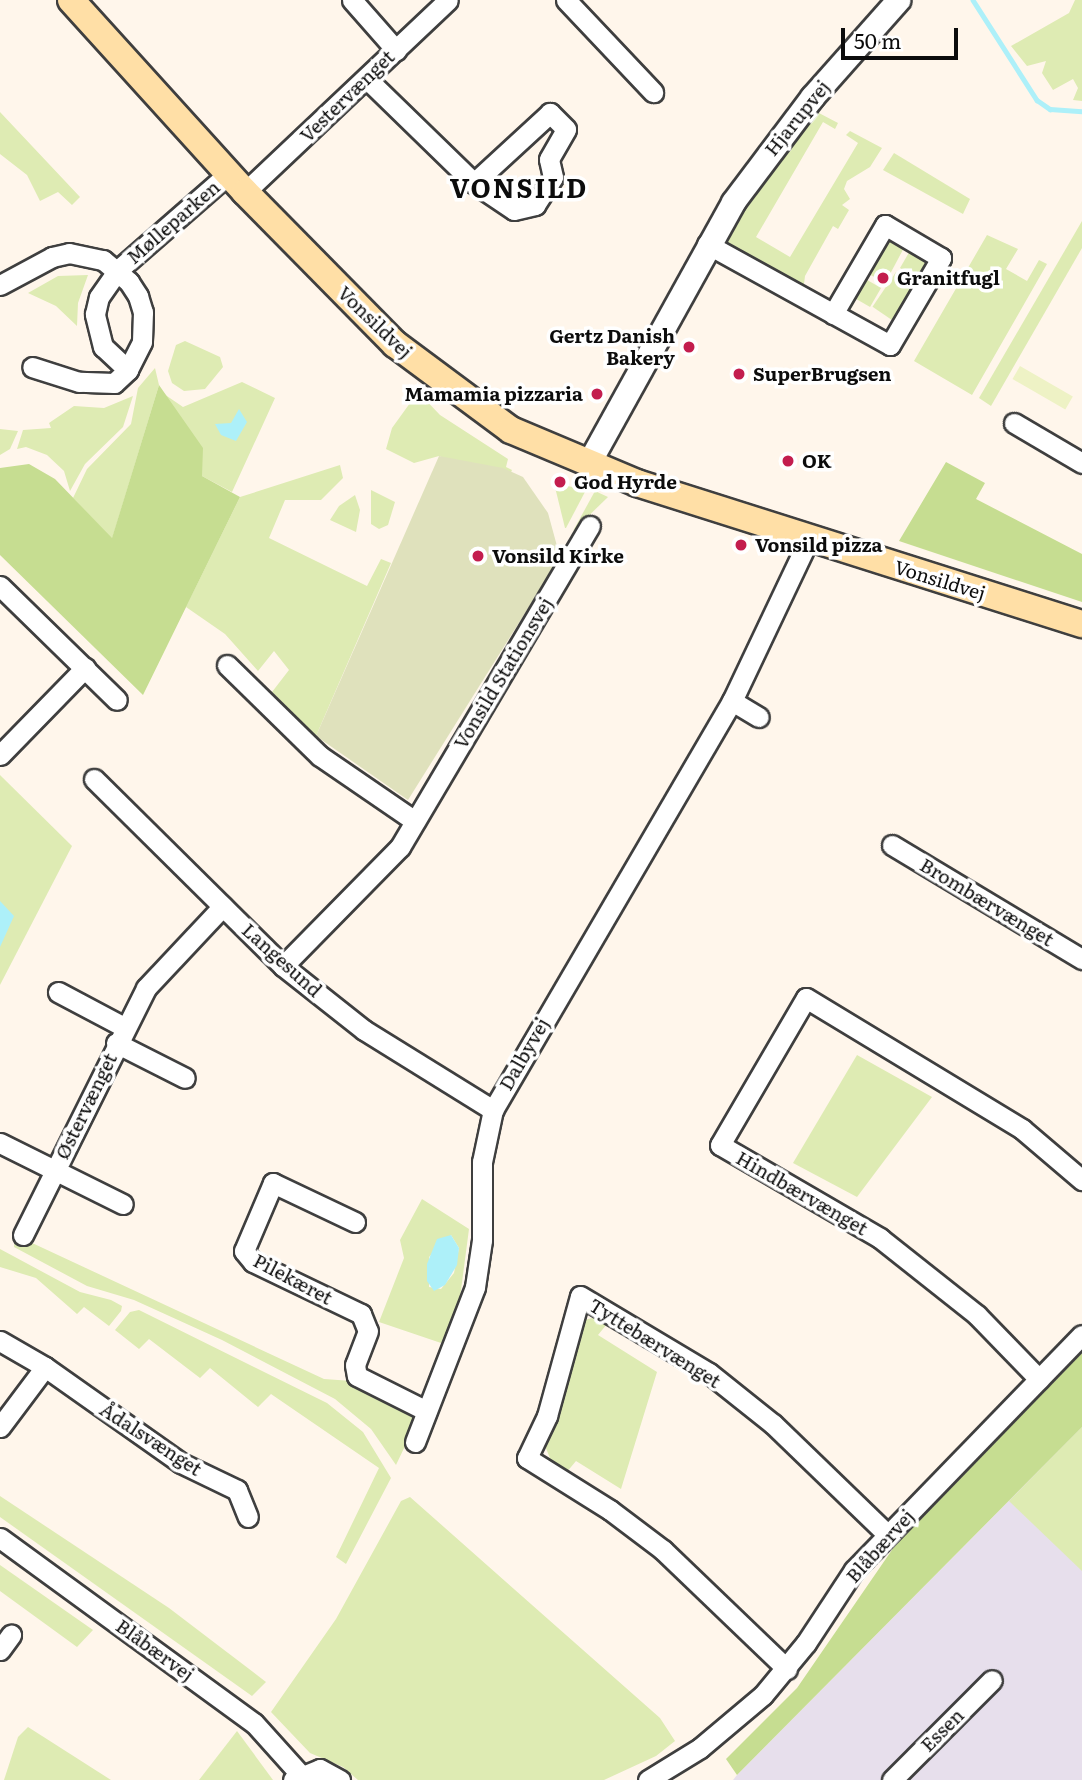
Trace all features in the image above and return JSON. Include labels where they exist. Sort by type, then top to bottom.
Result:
[{"type":"main road","name":"Vonsildvej","points":[[71,0],[237,183],[394,344],[511,430],[588,464],[809,539],[1082,624]]},
{"type":"street","points":[[352,0],[396,50]]},
{"type":"street","name":"Vestervænget","points":[[237,183],[367,79],[448,0]]},
{"type":"street","points":[[566,0],[653,92]]},
{"type":"street","name":"Hjarupvej","points":[[588,464],[707,244],[778,139],[898,0]]},
{"type":"street","points":[[367,79],[474,183],[514,210],[535,205],[553,177],[549,159],[566,129],[550,113],[474,183]]},
{"type":"street","name":"Mølleparken","points":[[0,285],[52,257],[69,253],[95,257],[118,270],[134,289],[143,312],[142,342],[128,370],[103,347],[95,314],[103,290],[118,270],[237,183]]},
{"type":"street","points":[[707,244],[833,314],[890,345],[941,258],[885,225],[833,314]]},
{"type":"street","points":[[32,368],[102,385],[114,383],[128,370]]},
{"type":"street","points":[[1014,423],[1082,463]]},
{"type":"street","name":"Vonsild Stationsvej","points":[[283,965],[400,847],[590,526]]},
{"type":"street","name":"Dalbyvej","points":[[415,1442],[475,1287],[482,1240],[482,1162],[493,1110],[732,701],[809,539]]},
{"type":"street","points":[[0,586],[117,700]]},
{"type":"street","points":[[227,665],[320,756],[415,821]]},
{"type":"street","points":[[0,755],[85,668]]},
{"type":"street","points":[[732,701],[759,717]]},
{"type":"street","name":"Langesund","points":[[94,779],[283,965],[364,1030],[493,1110]]},
{"type":"street","name":"Brombærvænget","points":[[892,845],[1082,959]]},
{"type":"street","name":"Østervænget","points":[[23,1235],[120,1035],[161,970],[223,906]]},
{"type":"street","name":"Østervænget","points":[[58,992],[185,1078]]},
{"type":"street","name":"Hindbærvænget","points":[[1039,1379],[961,1300],[880,1238],[720,1145],[806,998],[1022,1129],[1082,1181]]},
{"type":"street","name":"Østervænget","points":[[0,1143],[123,1204]]},
{"type":"street","name":"Pilekæret","points":[[355,1222],[273,1183],[244,1251],[253,1262],[361,1314],[368,1331],[355,1365],[357,1376],[427,1411]]},
{"type":"street","name":"Tyttebærvænget","points":[[787,1669],[663,1550],[610,1510],[527,1458],[547,1416],[580,1296],[709,1373],[773,1424],[887,1534]]},
{"type":"street","name":"Blåbærvej","points":[[648,1780],[736,1721],[787,1669],[854,1570],[1082,1335]]},
{"type":"street","name":"Ådalsvænget","points":[[0,1340],[45,1367],[181,1463],[237,1490],[248,1517]]},
{"type":"street","points":[[0,1427],[45,1367]]},
{"type":"street","name":"Blåbærvej","points":[[0,1538],[254,1723],[297,1777]]},
{"type":"street","name":"Essen","points":[[891,1780],[992,1680]]},
{"type":"street","points":[[297,1777],[320,1769],[340,1780]]},
{"type":"shaded area","points":[[1082,1427],[1082,1780],[733,1780],[737,1775]]},
{"type":"green space","points":[[1075,0],[1082,0],[1082,101],[1073,100],[1078,88],[1073,79],[1053,90],[1042,73],[1046,61],[1027,66],[1011,46],[1069,13]]},
{"type":"green space","points":[[0,112],[80,197],[72,205],[58,192],[40,201],[27,175],[0,154]]},
{"type":"green space","points":[[817,112],[838,123],[835,129],[823,122],[756,237],[790,257],[858,143],[846,135],[850,131],[882,148],[870,167],[847,181],[844,189],[850,199],[842,205],[849,210],[838,229],[833,226],[805,276],[803,292],[719,246]]},
{"type":"green space","points":[[894,153],[970,199],[963,214],[883,170]]},
{"type":"green space","points":[[1082,221],[1082,248],[991,406],[979,398]]},
{"type":"green space","points":[[887,235],[906,245],[885,283],[867,273]]},
{"type":"green space","points":[[987,235],[1018,249],[1006,269],[1027,281],[1039,260],[1047,264],[972,395],[914,361]]},
{"type":"green space","points":[[911,249],[930,260],[919,279],[900,268]]},
{"type":"green space","points":[[896,272],[915,285],[892,320],[873,307]]},
{"type":"green space","points":[[88,275],[78,303],[77,326],[56,306],[28,293],[58,276]]},
{"type":"green space","points":[[862,277],[881,288],[870,307],[851,296]]},
{"type":"green space","points":[[185,341],[220,357],[223,367],[205,389],[184,391],[172,383],[168,371],[176,345]]},
{"type":"green space","points":[[1020,366],[1073,396],[1065,409],[1012,379]]},
{"type":"green space","points":[[155,368],[159,385],[112,539],[73,498],[87,469],[131,424],[138,388]]},
{"type":"green space","points":[[242,382],[275,398],[232,492],[202,476],[164,394],[183,407]]},
{"type":"green space","points":[[159,385],[203,448],[202,476],[240,497],[143,695],[0,555],[0,468],[29,464],[55,479],[112,538]]},
{"type":"green space","points":[[418,392],[440,415],[508,459],[506,467],[512,470],[506,483],[439,456],[414,463],[386,449],[392,428]]},
{"type":"green space","points":[[133,396],[123,427],[85,464],[70,491],[64,471],[47,455],[26,447],[17,449],[23,430],[51,428],[49,423],[74,406],[104,408]]},
{"type":"green space","points":[[0,429],[18,431],[10,449],[0,455]]},
{"type":"green space","points":[[439,456],[503,468],[523,477],[548,513],[560,557],[408,800],[316,736]]},
{"type":"green space","points":[[946,462],[985,483],[976,499],[1082,554],[1082,602],[899,541]]},
{"type":"green space","points":[[340,465],[343,478],[321,500],[285,500],[269,538],[367,586],[381,559],[391,563],[316,736],[272,692],[289,670],[274,651],[258,671],[225,634],[186,607],[240,497]]},
{"type":"green space","points":[[554,483],[586,490],[566,528],[565,528]]},
{"type":"green space","points":[[371,490],[395,502],[388,525],[379,529],[371,524]]},
{"type":"green space","points":[[595,491],[608,497],[573,531]]},
{"type":"green space","points":[[355,495],[360,510],[356,532],[330,520],[339,506]]},
{"type":"green space","points":[[0,775],[72,846],[0,985]]},
{"type":"green space","points":[[857,1055],[932,1097],[857,1197],[793,1163]]},
{"type":"green space","points":[[422,1199],[469,1229],[458,1313],[441,1343],[379,1322],[404,1258],[400,1240]],"holes":[[[451,1235],[459,1248],[454,1273],[441,1289],[429,1287],[429,1257]]]},
{"type":"green space","points":[[15,1235],[324,1379],[352,1381],[413,1418],[415,1425],[396,1465],[371,1429],[335,1399],[222,1340],[134,1300],[87,1286],[14,1247]]},
{"type":"green space","points":[[0,1249],[80,1292],[111,1300],[122,1306],[121,1311],[109,1326],[84,1307],[77,1314],[36,1278],[0,1267]]},
{"type":"green space","points":[[139,1310],[327,1403],[363,1432],[391,1478],[346,1564],[336,1557],[379,1468],[271,1394],[258,1407],[210,1368],[200,1378],[149,1339],[139,1349],[115,1330],[130,1312]]},
{"type":"green space","points":[[596,1317],[607,1324],[598,1335],[657,1372],[621,1489],[576,1461],[566,1473],[552,1463],[545,1446],[581,1321]]},
{"type":"green space","points":[[1082,1353],[1082,1427],[737,1775],[726,1759],[797,1688],[894,1547]]},
{"type":"green space","points":[[1082,1427],[1082,1571],[1009,1501]]},
{"type":"green space","points":[[0,1496],[169,1608],[266,1682],[252,1696],[0,1517]]},
{"type":"green space","points":[[410,1497],[660,1718],[675,1741],[656,1756],[604,1780],[358,1780],[343,1767],[310,1753],[271,1712],[336,1619],[401,1501]]},
{"type":"green space","points":[[0,1565],[93,1630],[77,1647],[0,1591]]},
{"type":"green space","points":[[28,1727],[111,1780],[4,1780],[18,1737]]},
{"type":"green space","points":[[237,1731],[273,1780],[199,1780]]},
{"type":"water","points":[[239,409],[247,422],[236,441],[221,435],[215,424],[231,423]]},
{"type":"water","points":[[0,901],[14,916],[0,947]]},
{"type":"water","points":[[451,1235],[459,1248],[457,1265],[445,1285],[434,1291],[427,1281],[427,1264],[437,1239]]},
{"type":"waterway","points":[[973,0],[1037,100],[1050,109],[1082,111]]},
{"type":"place","name":"Granitfugl","points":[[883,278]]},
{"type":"place","name":"Gertz Danish Bakery","points":[[689,347]]},
{"type":"place","name":"SuperBrugsen","points":[[739,374]]},
{"type":"place","name":"Mamamia pizzaria","points":[[597,394]]},
{"type":"place","name":"OK","points":[[788,461]]},
{"type":"place","name":"God Hyrde","points":[[560,482]]},
{"type":"place","name":"Vonsild pizza","points":[[741,545]]},
{"type":"place","name":"Vonsild Kirke","points":[[478,556]]},
{"type":"district","name":"VONSILD","points":[[519,187]]}]
